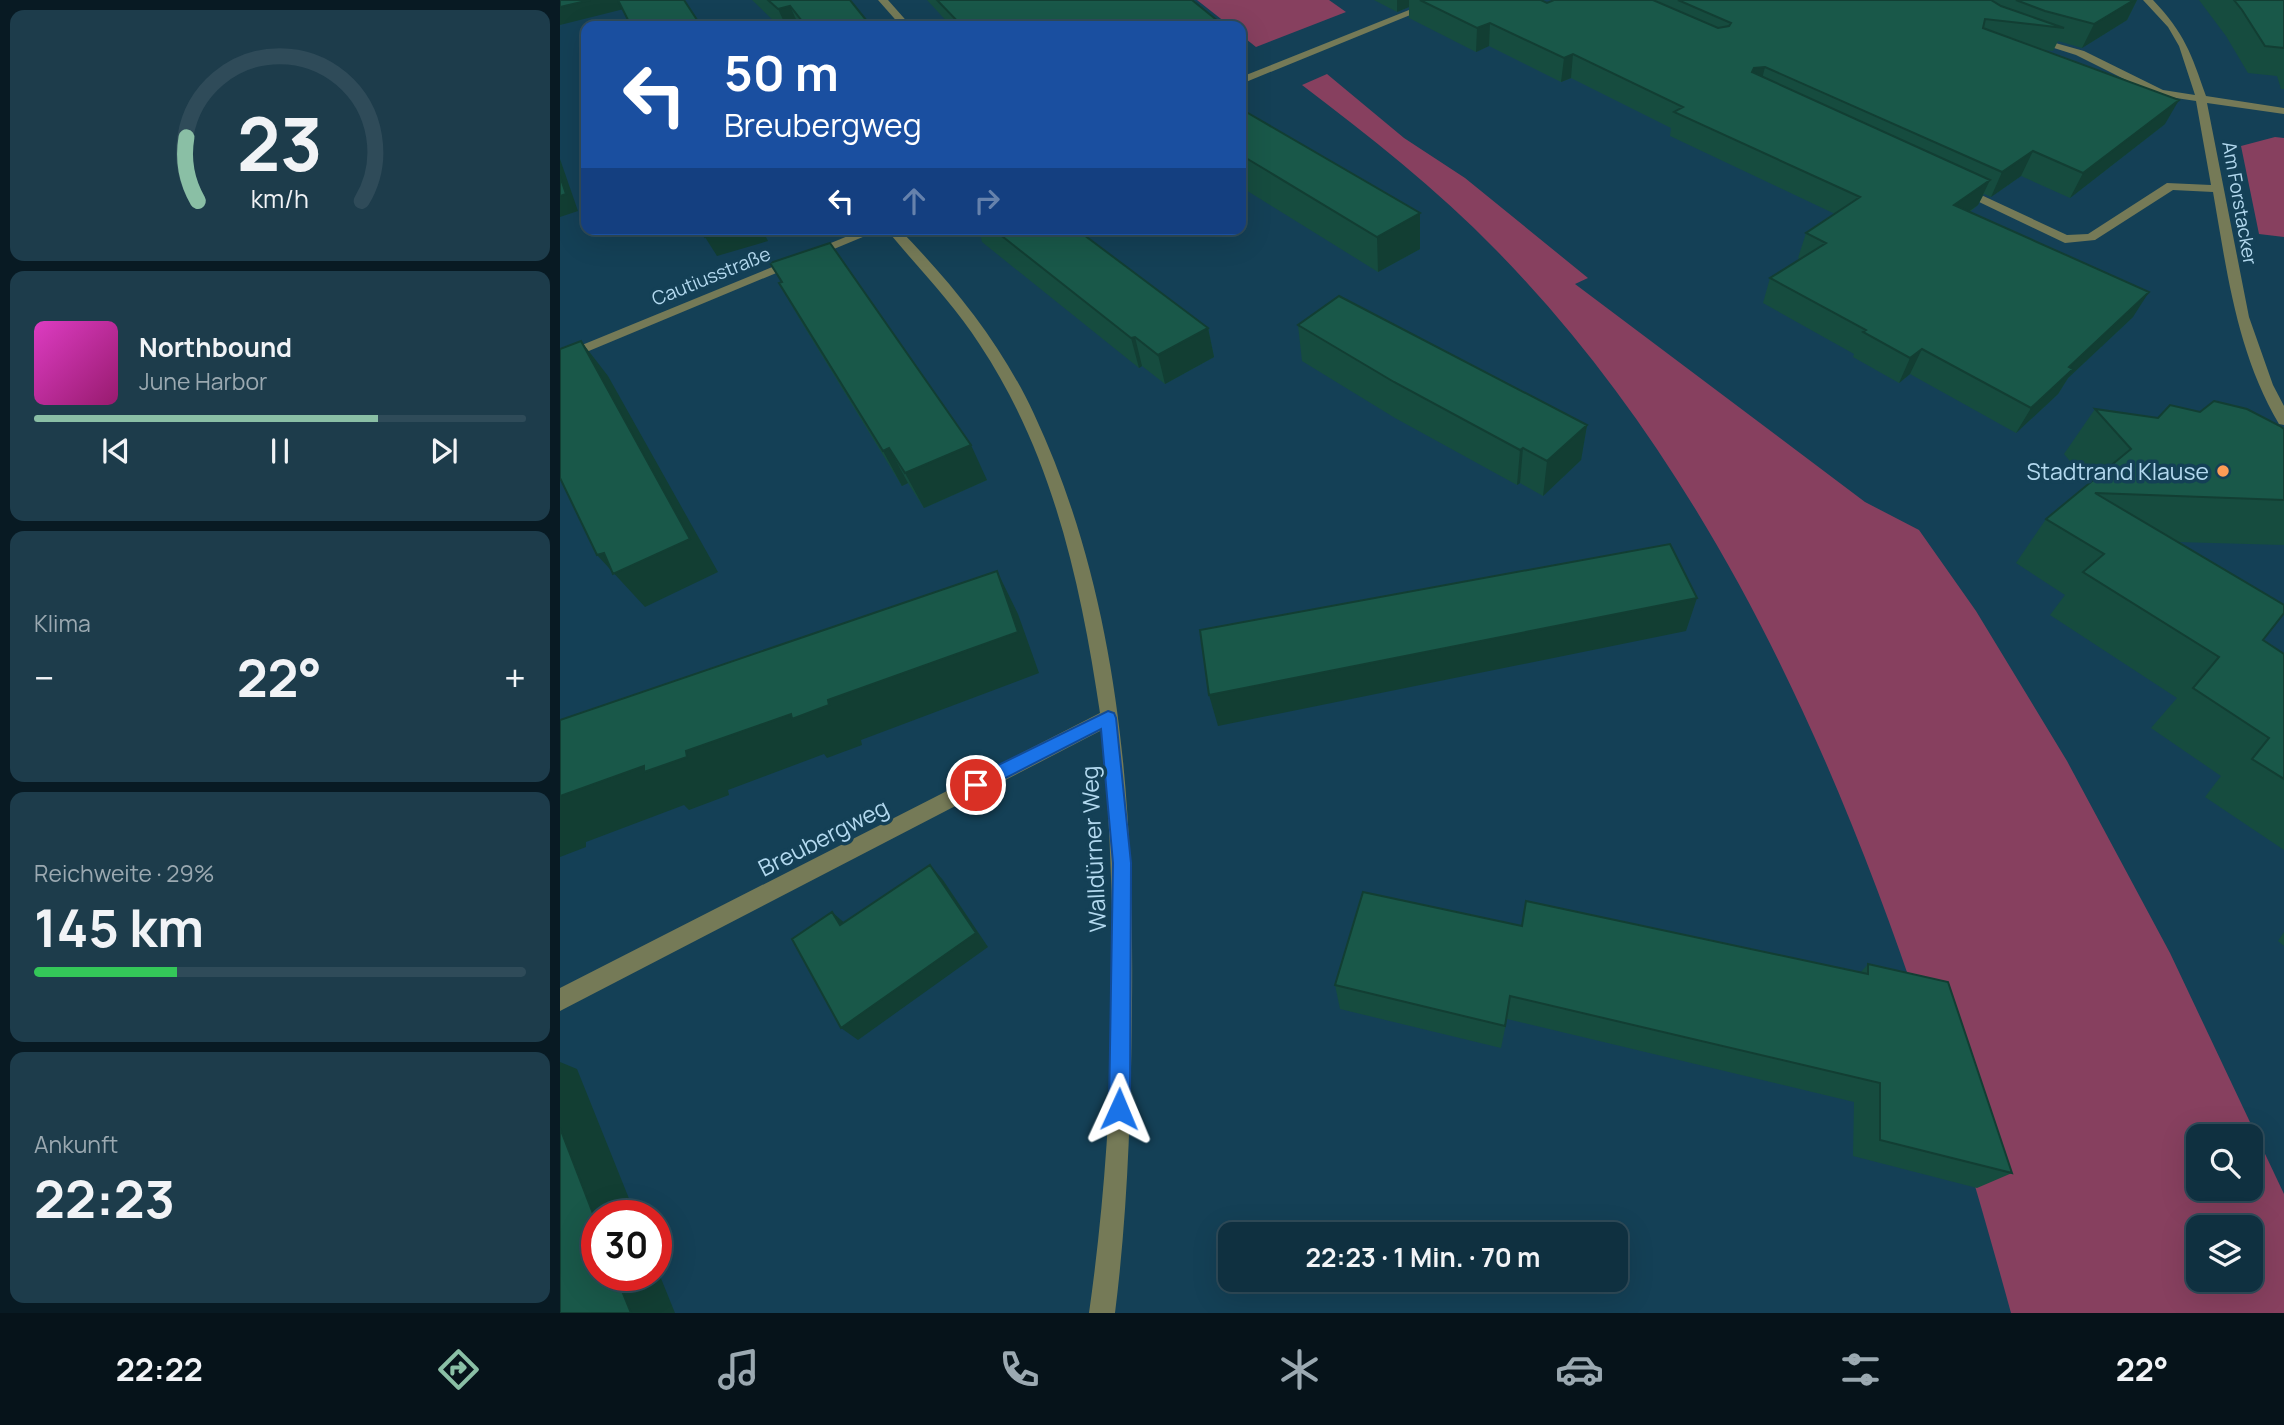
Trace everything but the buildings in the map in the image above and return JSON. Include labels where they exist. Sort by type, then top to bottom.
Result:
[{"type":"street","points":[[883,0],[902,21]]},
{"type":"street","points":[[1246,79],[1442,0]]},
{"type":"street","name":"Am Forstacker","points":[[2148,0],[2172,26],[2184,46],[2201,98],[2242,317],[2266,386],[2284,420]]},
{"type":"street","points":[[2018,35],[2080,53],[2160,93],[2284,111]]},
{"type":"street","points":[[1953,187],[2065,239],[2091,237],[2171,186],[2217,189]]},
{"type":"street","name":"Cautiusstraße","points":[[560,359],[861,235]]},
{"type":"street","name":"Walldürner Weg","points":[[897,235],[937,279],[990,351],[1026,411],[1060,500],[1092,605],[1108,718],[1122,863],[1123,962],[1119,1109],[1108,1270],[1101,1313]]},
{"type":"street","name":"Breubergweg","points":[[560,1000],[1108,718]]},
{"type":"shaded area","points":[[1197,0],[1329,0],[1346,12],[1256,47],[1246,39],[1246,21],[1224,21]]},
{"type":"shaded area","points":[[1327,74],[1404,138],[1465,178],[1588,278],[1575,284],[1865,502],[1919,530],[1976,611],[2067,761],[2170,953],[2251,1124],[2186,1124],[2186,1201],[2263,1201],[2263,1150],[2284,1194],[2284,1313],[2011,1313],[1971,1171],[1926,1029],[1876,887],[1819,747],[1754,612],[1679,483],[1594,362],[1473,227],[1302,85]]},
{"type":"shaded area","points":[[2275,137],[2284,138],[2284,237],[2259,234],[2241,146]]},
{"type":"place","name":"Stadtrand Klause","points":[[2223,471]]},
{"type":"route","points":[[976,785],[1108,718],[1122,863],[1123,962],[1119,1109]]}]
